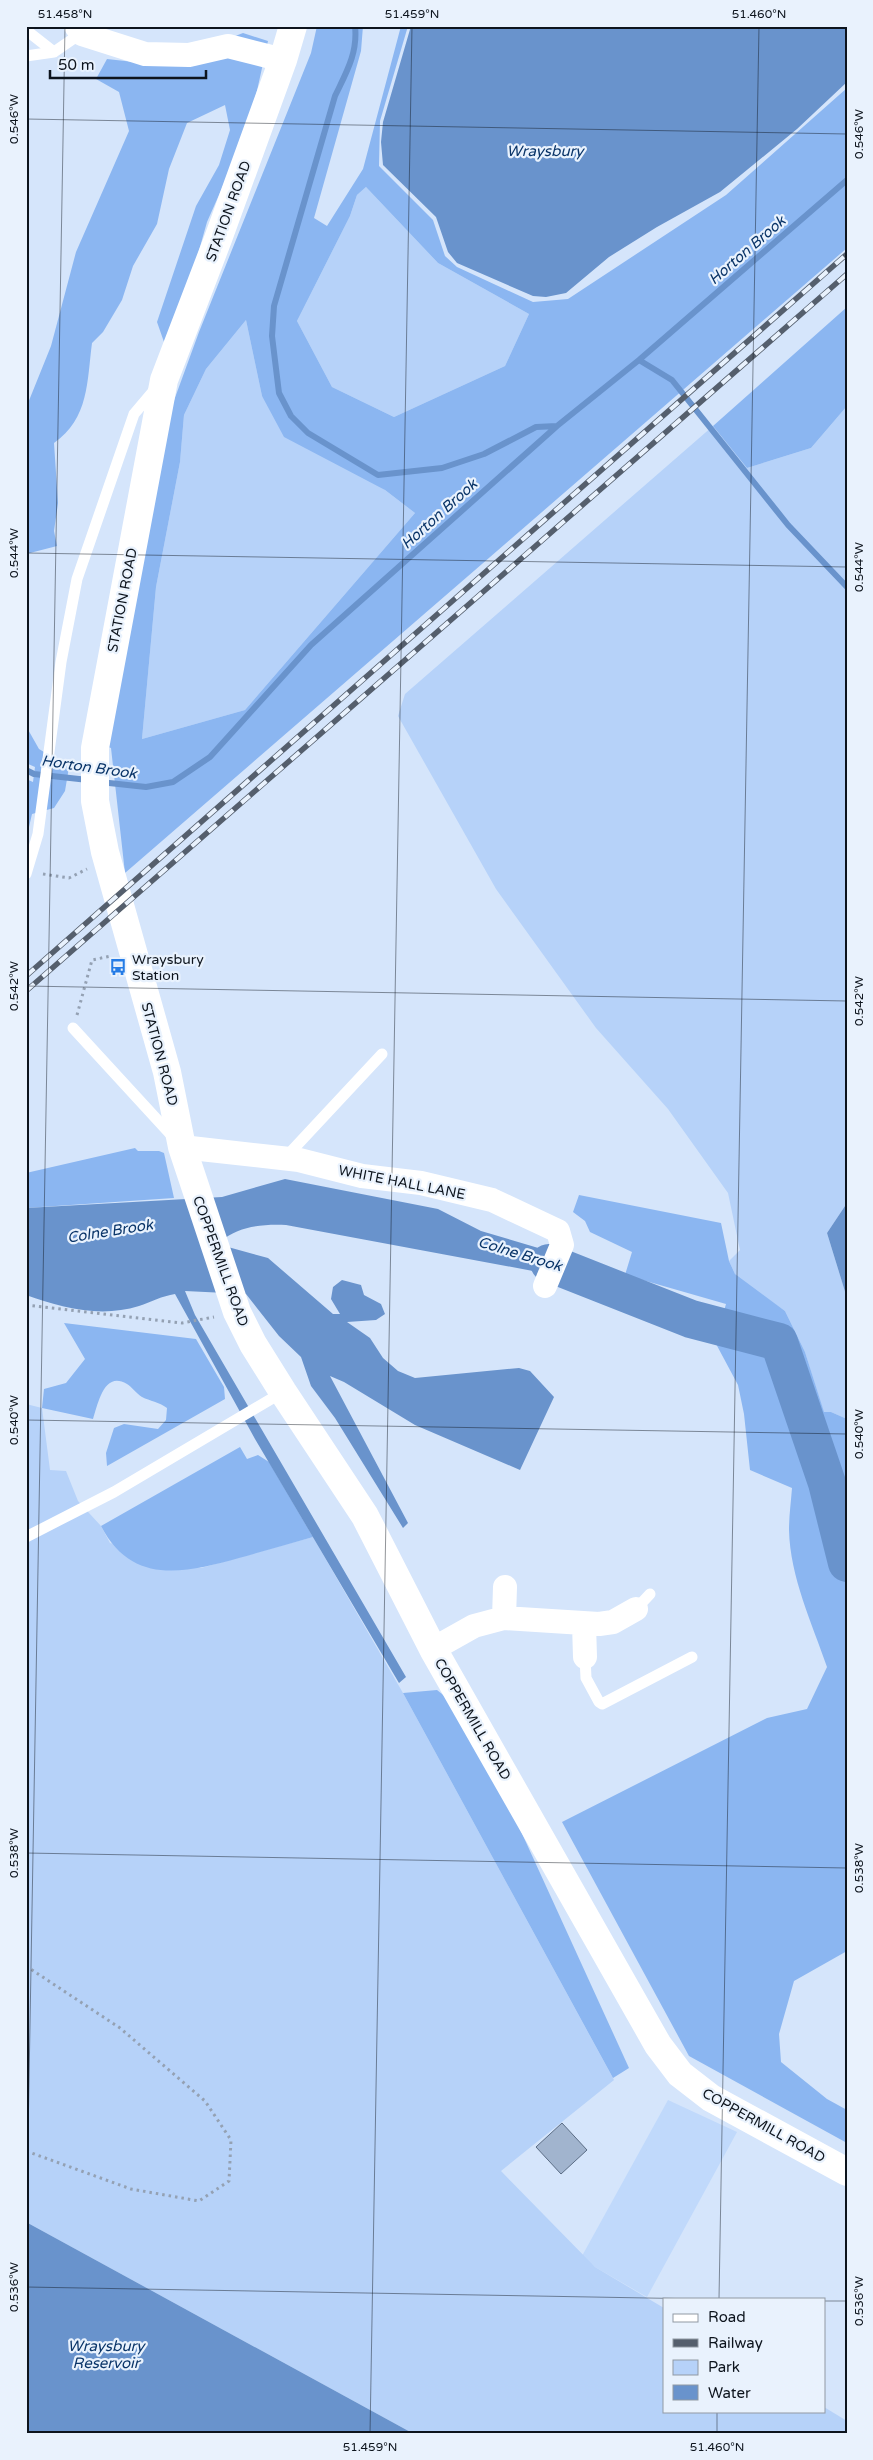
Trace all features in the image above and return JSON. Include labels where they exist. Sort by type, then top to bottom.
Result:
[{"type":"street","name":"STATION ROAD","points":[[193,1186],[182,1147],[167,1072],[105,852],[95,801],[94,748],[164,380],[283,60],[293,26]]},
{"type":"street","points":[[81,29],[146,54],[189,55],[228,46],[283,60]]},
{"type":"street","name":"WHITE HALL LANE","points":[[182,1147],[286,1158],[362,1176],[421,1183],[492,1200],[558,1231],[562,1245],[545,1286]]},
{"type":"street","name":"COPPERMILL ROAD","points":[[193,1186],[237,1312],[253,1344],[365,1516],[433,1649],[658,2045],[680,2074],[711,2098],[847,2172]]},
{"type":"street","points":[[504,1618],[505,1587]]},
{"type":"street","points":[[433,1649],[474,1626],[504,1618],[584,1624],[613,1622],[643,1601]]},
{"type":"street","points":[[584,1624],[585,1657]]},
{"type":"lane","points":[[26,56],[54,52],[81,29]]},
{"type":"lane","points":[[26,30],[54,52]]},
{"type":"lane","points":[[27,873],[38,834],[61,662],[77,579],[134,414],[164,380]]},
{"type":"lane","points":[[73,1028],[182,1147]]},
{"type":"lane","points":[[286,1158],[382,1054]]},
{"type":"lane","points":[[26,1537],[114,1492],[283,1392]]},
{"type":"lane","points":[[585,1657],[586,1678],[599,1702],[602,1704],[692,1657]]},
{"type":"path","points":[[27,873],[69,878]]},
{"type":"path","points":[[73,1028],[92,960]]},
{"type":"path","points":[[26,1305],[182,1323],[237,1312]]},
{"type":"path","points":[[26,1966],[120,2028],[205,2101],[230,2140],[229,2181],[199,2201],[131,2190],[26,2151]]},
{"type":"shaded area","points":[[317,26],[363,26],[361,51],[314,218],[327,226],[363,169],[401,26],[408,26],[380,121],[379,166],[433,220],[445,256],[457,267],[533,302],[568,299],[726,195],[847,88],[847,248],[125,873],[111,748],[105,746],[157,447],[199,332],[311,53]],"holes":[[[366,187],[438,263],[529,314],[505,366],[394,417],[332,387],[297,321],[350,216],[357,195]],[[246,320],[262,396],[284,437],[385,490],[415,513],[245,710],[142,739],[156,587],[180,462],[184,415],[206,369]]]},
{"type":"shaded area","points":[[243,33],[268,41],[249,127],[207,222],[180,318],[164,342],[157,322],[196,206],[219,165],[230,130],[225,105],[187,123],[169,169],[157,224],[133,266],[122,300],[103,332],[92,343],[87,385],[80,411],[74,423],[54,443],[58,503],[54,531],[57,546],[26,554],[26,408],[51,346],[76,252],[129,131],[119,92],[96,79],[107,59],[161,65]]},
{"type":"shaded area","points":[[847,307],[847,406],[811,448],[747,468],[713,426]]},
{"type":"shaded area","points":[[26,726],[39,749],[69,767],[65,791],[54,808],[32,814],[26,840],[26,779],[33,782],[35,767],[26,763]]},
{"type":"shaded area","points":[[135,1148],[138,1151],[159,1151],[164,1153],[174,1198],[26,1208],[26,1173]]},
{"type":"shaded area","points":[[579,1195],[721,1223],[729,1261],[735,1274],[785,1311],[805,1352],[824,1412],[831,1412],[847,1419],[847,1951],[794,1981],[779,2034],[781,2062],[827,2099],[847,2110],[847,2143],[689,2056],[562,1822],[767,1718],[807,1709],[827,1667],[803,1600],[793,1565],[789,1530],[792,1488],[750,1470],[744,1414],[738,1385],[715,1342],[726,1304],[625,1275],[632,1252],[590,1232],[585,1221],[573,1212]]},
{"type":"shaded area","points":[[64,1323],[196,1339],[224,1387],[225,1399],[107,1466],[106,1453],[114,1428],[124,1424],[158,1429],[166,1420],[167,1408],[142,1397],[127,1384],[113,1381],[103,1391],[93,1419],[42,1408],[44,1389],[66,1383],[85,1359]]},
{"type":"shaded area","points":[[240,1447],[247,1459],[258,1455],[269,1462],[313,1537],[199,1568],[161,1570],[144,1566],[128,1558],[114,1545],[101,1526]]},
{"type":"shaded area","points":[[437,1690],[457,1706],[514,1816],[629,2068],[613,2078],[403,1693]]},
{"type":"shaded area","points":[[668,2100],[737,2132],[647,2297],[595,2267],[582,2256]]},
{"type":"green space","points":[[366,187],[438,263],[529,314],[505,366],[394,417],[332,387],[297,321],[350,216],[357,195]]},
{"type":"green space","points":[[246,320],[262,396],[415,513],[245,710],[142,739],[156,587],[180,462],[184,415],[206,369]]},
{"type":"green space","points":[[847,406],[847,1203],[827,1233],[847,1298],[847,1419],[831,1412],[824,1413],[805,1352],[785,1311],[735,1274],[729,1261],[740,1250],[728,1193],[668,1109],[596,1028],[496,889],[398,716],[405,694],[713,426],[747,468],[811,448]]},
{"type":"green space","points":[[26,1404],[42,1408],[50,1470],[66,1471],[78,1501],[101,1526],[110,1543],[201,1568],[313,1537],[403,1693],[614,2080],[501,2171],[595,2267],[663,2307],[663,2412],[826,2412],[826,2408],[847,2421],[847,2434],[414,2434],[26,2222]]},
{"type":"water","name":"Wraysbury","points":[[411,26],[847,26],[847,82],[797,129],[720,192],[657,227],[609,257],[566,293],[546,297],[533,296],[457,263],[448,252],[436,217],[383,165],[381,142],[383,122]]},
{"type":"water","points":[[285,1179],[438,1209],[481,1231],[599,1266],[595,1292],[565,1287],[533,1271],[286,1225],[269,1225],[243,1229],[221,1241],[228,1247],[268,1258],[333,1314],[340,1314],[331,1299],[333,1287],[342,1280],[361,1285],[364,1295],[381,1304],[385,1314],[376,1320],[347,1322],[370,1338],[383,1358],[398,1371],[415,1378],[519,1368],[530,1371],[554,1397],[520,1470],[415,1425],[344,1382],[330,1376],[408,1523],[403,1528],[335,1418],[311,1386],[301,1357],[279,1336],[246,1294],[185,1291],[195,1315],[406,1677],[399,1683],[255,1439],[175,1294],[125,1310],[110,1311],[82,1310],[26,1295],[26,1208],[222,1197]]},
{"type":"water","points":[[847,1203],[847,1298],[827,1233]]},
{"type":"water","name":"Wraysbury Reservoir","points":[[26,2222],[414,2434],[26,2434]]},
{"type":"building","points":[[562,2123],[587,2150],[561,2174],[536,2147]]},
{"type":"waterway","points":[[355,26],[353,54],[335,96],[274,306],[272,336],[279,393],[291,416],[308,433],[378,475],[442,468],[484,454],[536,427],[557,426]]},
{"type":"waterway","name":"Horton Brook","points":[[100,782],[146,787],[173,782],[210,757],[311,645],[557,426],[639,360],[847,180]]},
{"type":"waterway","points":[[639,360],[672,380],[788,525],[847,587]]},
{"type":"waterway","name":"Horton Brook","points":[[26,770],[34,774],[88,780]]},
{"type":"waterway","name":"Colne Brook","points":[[549,1263],[691,1319],[779,1342],[827,1483],[847,1563]]},
{"type":"railway","points":[[26,976],[847,254]]},
{"type":"railway","points":[[26,991],[847,274]]},
{"type":"place","name":"Wraysbury Station","points":[[118,967]]}]
